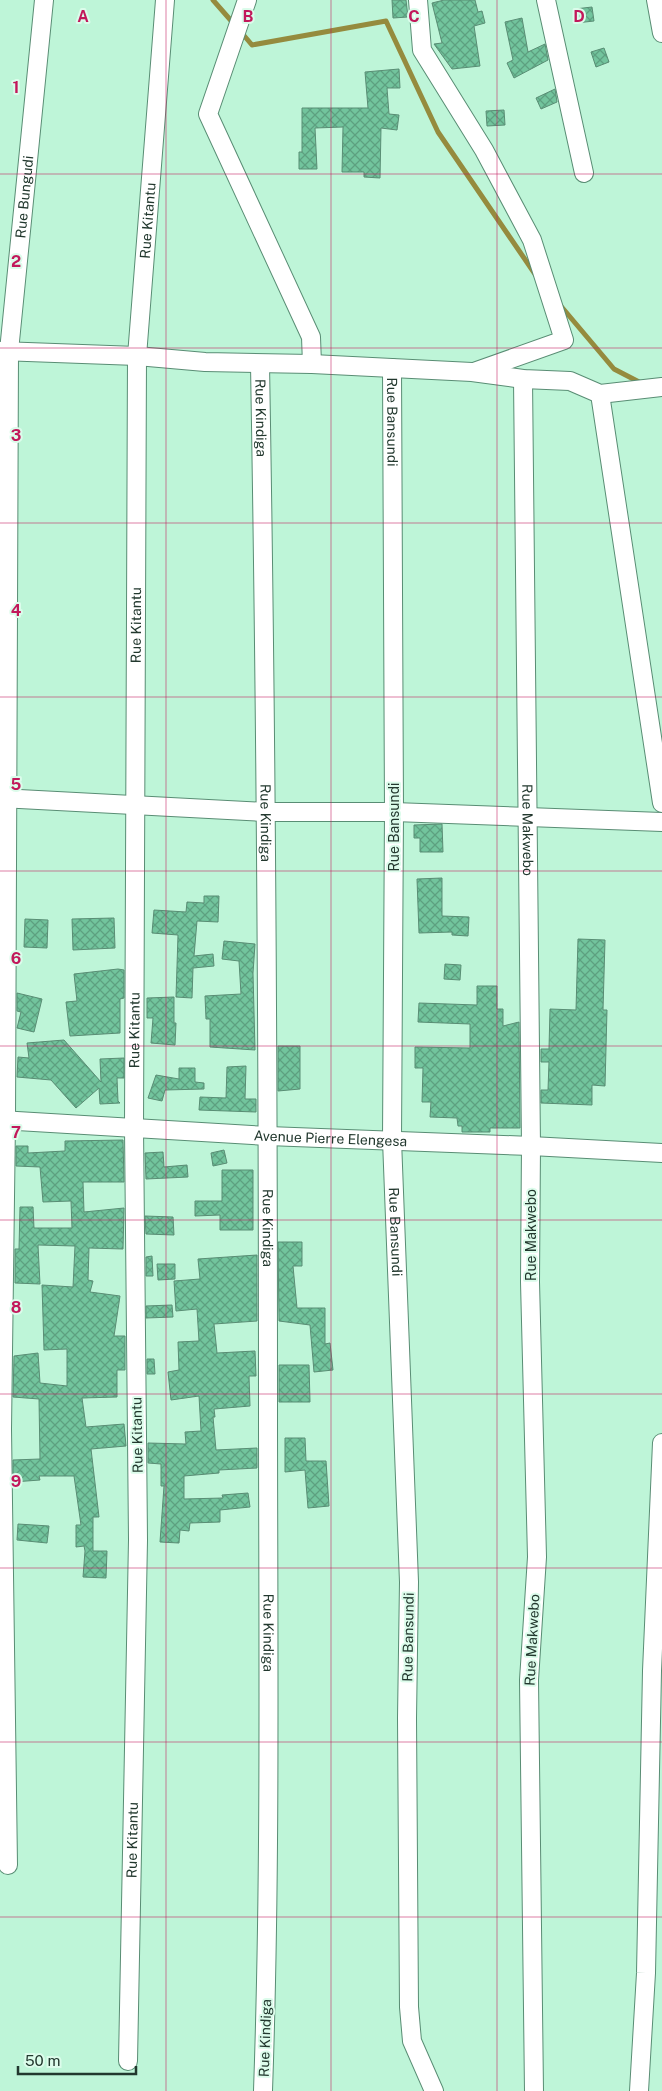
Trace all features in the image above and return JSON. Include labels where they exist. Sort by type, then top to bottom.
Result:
[{"type":"street","name":"Rue Bungudi","points":[[8,1865],[2,1430],[5,351],[44,0]]},
{"type":"street","name":"Rue Kitantu","points":[[128,2061],[138,1540],[134,1128],[137,356],[165,0]]},
{"type":"street","points":[[247,0],[208,114],[311,337],[312,364]]},
{"type":"street","points":[[418,0],[422,50],[484,150],[532,240],[564,340],[472,372]]},
{"type":"street","points":[[546,0],[584,173]]},
{"type":"street","points":[[656,0],[662,33]]},
{"type":"street","points":[[5,351],[137,356],[260,364],[312,364],[472,372],[523,379],[570,381],[600,394],[662,387]]},
{"type":"street","name":"Rue Kindiga","points":[[260,364],[268,1136],[268,1943],[264,2091]]},
{"type":"street","name":"Rue Bansundi","points":[[392,368],[394,812],[392,1140],[409,1582],[407,1718],[409,2007],[412,2041],[425,2075],[434,2091]]},
{"type":"street","name":"Rue Makwebo","points":[[523,379],[529,818],[530,1282],[537,1557],[529,1680],[534,2091]]},
{"type":"street","points":[[600,394],[662,803]]},
{"type":"street","points":[[4,799],[266,812],[394,812],[662,822]]},
{"type":"street","name":"Avenue Pierre Elengesa","points":[[3,1120],[268,1136],[662,1153]]},
{"type":"street","points":[[639,2091],[646,1972],[652,1671],[662,1443]]},
{"type":"building","points":[[392,0],[406,0],[408,17],[393,18]]},
{"type":"building","points":[[444,0],[475,0],[478,12],[482,11],[485,23],[474,26],[480,66],[452,69],[434,44],[442,43],[432,3]]},
{"type":"building","points":[[592,7],[594,21],[576,23],[575,9]]},
{"type":"building","points":[[522,18],[528,52],[545,44],[548,60],[514,78],[507,63],[513,60],[505,22]]},
{"type":"building","points":[[604,48],[609,62],[596,67],[591,52]]},
{"type":"building","points":[[399,69],[400,88],[387,88],[389,114],[399,115],[397,130],[381,128],[380,178],[364,177],[364,172],[342,172],[343,127],[315,128],[317,169],[299,169],[299,152],[302,152],[302,108],[368,108],[365,72]]},
{"type":"building","points":[[555,89],[557,102],[541,109],[536,98]]},
{"type":"building","points":[[504,110],[505,125],[487,126],[486,111]]},
{"type":"building","points":[[442,824],[443,852],[420,852],[420,838],[414,838],[414,825]]},
{"type":"building","points":[[442,878],[442,916],[469,917],[468,936],[452,935],[452,932],[419,933],[417,879]]},
{"type":"building","points":[[204,896],[219,896],[218,922],[197,921],[194,956],[213,954],[214,966],[193,968],[192,998],[176,997],[178,935],[152,933],[154,910],[186,912],[187,902],[204,903]]},
{"type":"building","points":[[114,918],[115,948],[73,950],[72,919]]},
{"type":"building","points":[[25,919],[48,920],[47,948],[24,947]]},
{"type":"building","points":[[578,939],[605,940],[603,1010],[607,1010],[605,1086],[592,1085],[592,1105],[541,1103],[541,1090],[548,1090],[549,1062],[541,1062],[541,1049],[549,1049],[550,1009],[576,1010]]},
{"type":"building","points":[[224,941],[255,944],[253,973],[255,1050],[210,1047],[210,1019],[206,1019],[205,996],[241,994],[239,961],[222,959]]},
{"type":"building","points":[[445,964],[461,965],[460,980],[444,979]]},
{"type":"building","points":[[124,970],[124,998],[120,999],[120,1033],[70,1036],[66,1002],[77,1001],[74,974]]},
{"type":"building","points":[[477,986],[497,986],[497,1009],[503,1009],[503,1026],[519,1022],[520,1128],[490,1128],[490,1132],[462,1132],[462,1126],[458,1126],[457,1118],[430,1117],[431,1102],[422,1102],[423,1068],[415,1068],[415,1047],[470,1048],[470,1024],[418,1022],[419,1003],[477,1005]]},
{"type":"building","points":[[17,993],[42,999],[34,1032],[17,1028],[21,1012],[17,1011]]},
{"type":"building","points":[[174,997],[175,1045],[151,1043],[153,1018],[147,1018],[147,998]]},
{"type":"building","points":[[64,1040],[101,1082],[100,1059],[124,1058],[124,1078],[117,1078],[118,1101],[120,1103],[100,1104],[99,1088],[76,1108],[51,1080],[17,1077],[18,1057],[29,1058],[27,1043]]},
{"type":"building","points":[[278,1046],[300,1046],[300,1089],[278,1091]]},
{"type":"building","points":[[246,1066],[245,1099],[256,1099],[256,1112],[199,1110],[200,1097],[226,1098],[227,1067]]},
{"type":"building","points":[[179,1068],[195,1068],[195,1082],[204,1083],[204,1089],[165,1090],[162,1101],[148,1098],[156,1075],[179,1079]]},
{"type":"building","points":[[123,1140],[124,1182],[83,1182],[84,1212],[124,1208],[123,1249],[89,1248],[88,1280],[93,1281],[90,1292],[120,1296],[114,1336],[125,1336],[125,1370],[117,1370],[117,1397],[82,1398],[86,1427],[124,1424],[126,1446],[91,1449],[99,1517],[93,1517],[93,1551],[107,1551],[106,1578],[83,1577],[84,1546],[76,1547],[76,1525],[81,1525],[74,1476],[39,1476],[40,1480],[13,1482],[13,1460],[40,1459],[39,1399],[13,1397],[14,1356],[38,1353],[40,1383],[67,1386],[67,1349],[44,1350],[42,1285],[73,1287],[75,1246],[38,1245],[40,1284],[15,1283],[15,1249],[19,1249],[20,1207],[33,1207],[34,1228],[72,1228],[71,1201],[43,1202],[40,1167],[16,1166],[16,1146],[28,1146],[28,1153],[65,1151],[65,1141]]},
{"type":"building","points":[[224,1150],[227,1163],[213,1166],[211,1153]]},
{"type":"building","points":[[163,1152],[164,1167],[187,1165],[188,1177],[146,1179],[145,1153]]},
{"type":"building","points":[[222,1170],[253,1170],[253,1230],[220,1230],[220,1215],[195,1216],[195,1201],[222,1201]]},
{"type":"building","points":[[145,1216],[173,1217],[174,1235],[146,1234]]},
{"type":"building","points":[[278,1242],[302,1242],[302,1266],[293,1266],[297,1308],[325,1308],[325,1344],[330,1343],[333,1370],[314,1372],[310,1325],[279,1321]]},
{"type":"building","points":[[257,1255],[257,1321],[214,1324],[217,1353],[255,1351],[256,1376],[249,1376],[250,1406],[214,1409],[215,1417],[213,1417],[216,1450],[257,1448],[257,1468],[219,1470],[219,1473],[184,1476],[184,1499],[223,1498],[222,1495],[248,1493],[250,1507],[220,1510],[220,1522],[190,1523],[189,1531],[180,1530],[179,1543],[160,1542],[164,1486],[161,1486],[161,1464],[148,1463],[148,1443],[186,1444],[185,1432],[201,1431],[199,1396],[171,1400],[168,1372],[179,1370],[178,1342],[199,1341],[197,1309],[176,1311],[174,1281],[200,1279],[198,1259]]},
{"type":"building","points":[[152,1256],[153,1276],[146,1276],[146,1257]]},
{"type":"building","points":[[157,1264],[175,1264],[175,1279],[158,1280]]},
{"type":"building","points":[[172,1305],[173,1317],[146,1318],[146,1306]]},
{"type":"building","points":[[147,1359],[154,1359],[155,1374],[147,1374]]},
{"type":"building","points":[[279,1365],[309,1365],[310,1402],[279,1402]]},
{"type":"building","points":[[285,1438],[305,1438],[306,1461],[326,1461],[329,1506],[308,1508],[305,1470],[285,1472]]},
{"type":"building","points":[[18,1524],[49,1526],[47,1543],[17,1540]]},
{"type":"waterway","points":[[213,0],[234,24]]},
{"type":"waterway","points":[[241,32],[252,45],[386,21],[438,132],[537,277]]},
{"type":"waterway","points":[[560,305],[614,369],[643,384]]}]
